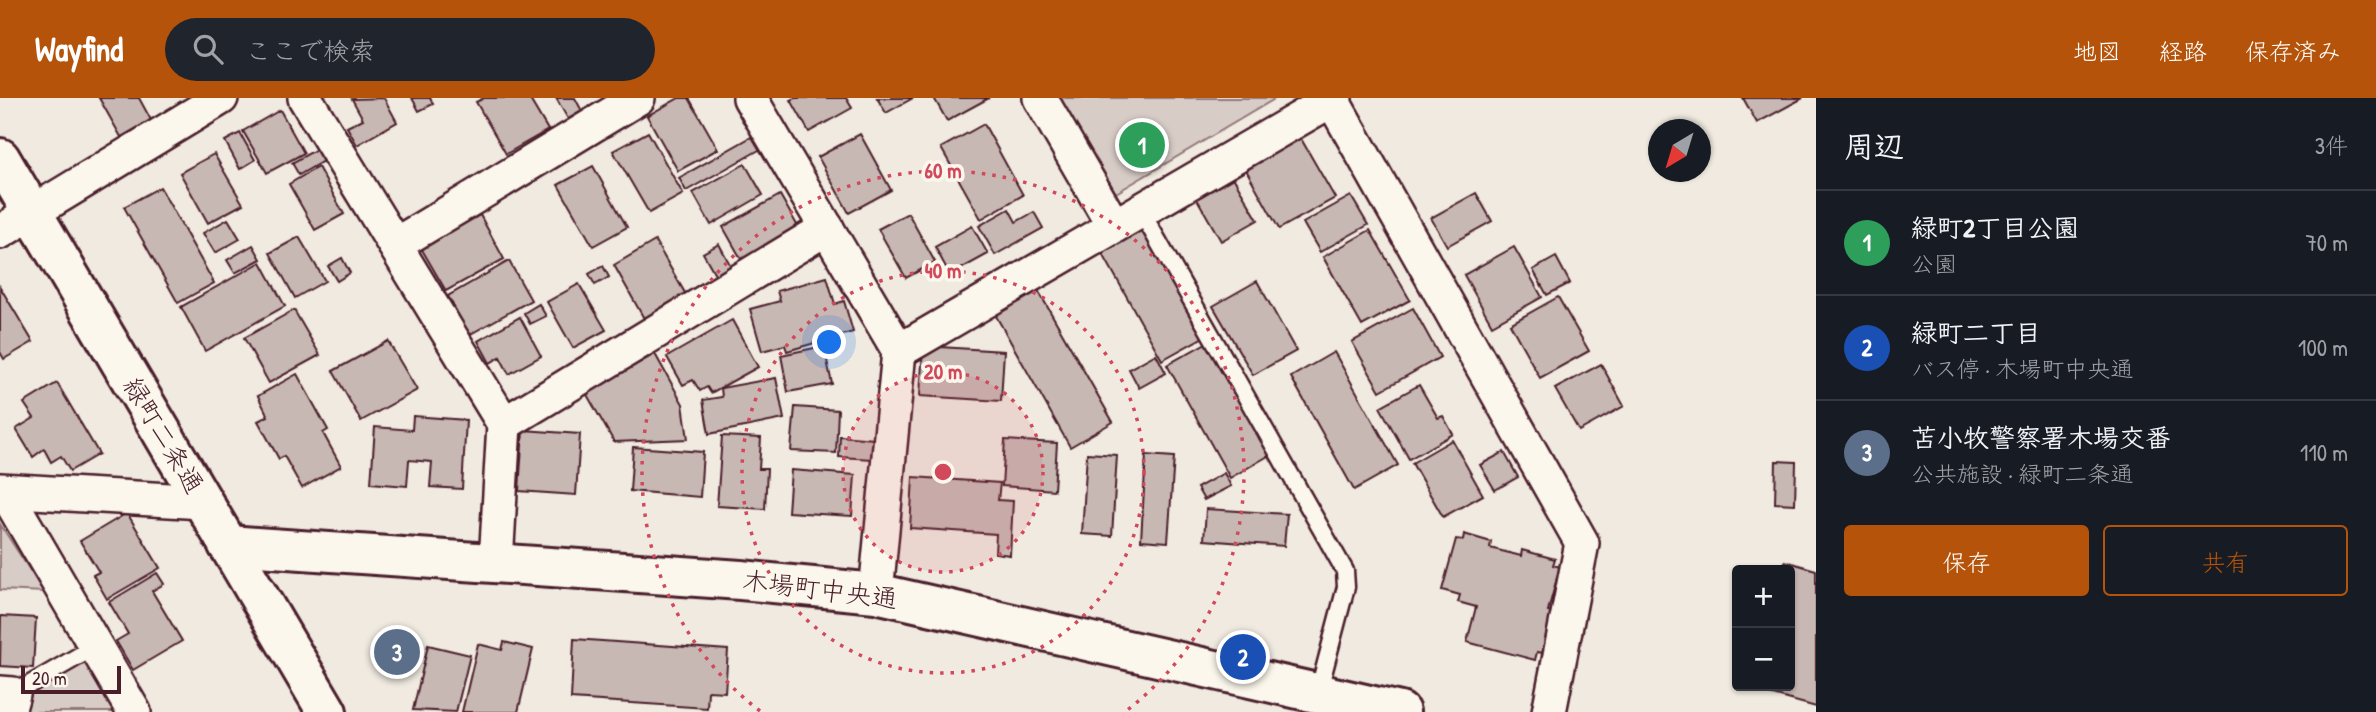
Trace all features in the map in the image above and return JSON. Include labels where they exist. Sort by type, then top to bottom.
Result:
[{"type":"street","points":[[0,232],[221,98]]},
{"type":"street","points":[[305,98],[503,424],[496,563]]},
{"type":"street","points":[[395,245],[638,98]]},
{"type":"street","points":[[750,98],[899,351],[876,593]]},
{"type":"street","points":[[1040,98],[1127,218]]},
{"type":"street","points":[[899,351],[1333,99],[1582,542],[1549,712]]},
{"type":"street","name":"緑町二条通","points":[[0,158],[327,712]]},
{"type":"street","points":[[503,424],[827,228]]},
{"type":"street","points":[[2,490],[203,502]]},
{"type":"street","points":[[2,490],[134,712]]},
{"type":"street","name":"木場町中央通","points":[[228,545],[876,593],[1312,699],[1400,712]]},
{"type":"lane","points":[[1127,218],[1345,571],[1346,587],[1312,699]]},
{"type":"lane","points":[[7,700],[96,646]]},
{"type":"shaded area","points":[[1060,98],[1276,98],[1116,193]]},
{"type":"shaded area","points":[[0,524],[44,592],[0,590]]},
{"type":"shaded area","points":[[84,660],[114,712],[17,712],[19,702]]},
{"type":"building","points":[[99,98],[139,98],[151,120],[121,137]]},
{"type":"building","points":[[384,98],[397,122],[357,145],[347,127],[363,119],[352,99]]},
{"type":"building","points":[[412,98],[430,98],[433,104],[419,111]]},
{"type":"building","points":[[484,98],[529,98],[548,130],[506,154],[476,102]]},
{"type":"building","points":[[556,98],[575,98],[582,111],[568,119]]},
{"type":"building","points":[[679,98],[689,98],[718,149],[678,171],[647,116]]},
{"type":"building","points":[[846,98],[852,108],[809,132],[791,100]]},
{"type":"building","points":[[877,98],[913,98],[886,113]]},
{"type":"building","points":[[934,98],[989,98],[947,121]]},
{"type":"building","points":[[1743,98],[1803,98],[1757,123]]},
{"type":"building","points":[[280,110],[304,153],[267,173],[243,131]]},
{"type":"building","points":[[984,124],[1023,195],[981,219],[941,148]]},
{"type":"building","points":[[648,132],[683,194],[649,213],[613,151]]},
{"type":"building","points":[[760,132],[768,145],[686,191],[679,178]]},
{"type":"building","points":[[240,133],[255,160],[240,169],[225,141]]},
{"type":"building","points":[[860,134],[891,190],[849,213],[818,157]]},
{"type":"building","points":[[1300,137],[1335,198],[1279,229],[1245,168]]},
{"type":"building","points":[[317,149],[323,161],[299,175],[292,163]]},
{"type":"building","points":[[214,154],[243,204],[208,223],[180,173]]},
{"type":"building","points":[[745,164],[763,195],[711,225],[693,193]]},
{"type":"building","points":[[593,166],[627,227],[593,246],[558,185]]},
{"type":"building","points":[[318,167],[344,214],[315,230],[289,184]]},
{"type":"building","points":[[1230,172],[1258,220],[1221,241],[1193,192]]},
{"type":"building","points":[[160,187],[214,283],[178,303],[124,207]]},
{"type":"building","points":[[1476,193],[1492,221],[1447,246],[1431,218]]},
{"type":"building","points":[[780,195],[801,232],[744,264],[723,227]]},
{"type":"building","points":[[1351,196],[1368,225],[1320,252],[1303,223]]},
{"type":"building","points":[[1009,209],[1016,222],[1034,212],[1043,228],[995,255],[979,226]]},
{"type":"building","points":[[908,213],[935,262],[906,278],[878,229]]},
{"type":"building","points":[[480,215],[504,259],[446,291],[421,248]]},
{"type":"building","points":[[228,219],[240,239],[215,253],[203,233]]},
{"type":"building","points":[[1142,223],[1205,336],[1162,360],[1099,247]]},
{"type":"building","points":[[972,226],[988,254],[950,275],[935,247]]},
{"type":"building","points":[[1370,230],[1410,300],[1362,326],[1323,257]]},
{"type":"building","points":[[299,237],[325,281],[295,298],[270,253]]},
{"type":"building","points":[[655,241],[689,300],[647,324],[614,265]]},
{"type":"building","points":[[719,244],[734,272],[719,281],[703,253]]},
{"type":"building","points":[[253,245],[261,259],[235,273],[227,260]]},
{"type":"building","points":[[1514,247],[1542,297],[1492,325],[1464,275]]},
{"type":"building","points":[[1556,257],[1570,283],[1547,295],[1533,270]]},
{"type":"building","points":[[342,258],[350,273],[337,281],[328,266]]},
{"type":"building","points":[[509,261],[531,300],[469,335],[448,296]]},
{"type":"building","points":[[261,262],[285,306],[205,351],[181,307]]},
{"type":"building","points":[[603,266],[609,277],[595,285],[589,274]]},
{"type":"building","points":[[827,277],[835,304],[844,301],[853,332],[787,351],[785,345],[762,351],[750,309],[780,301],[777,291]]},
{"type":"building","points":[[1257,281],[1296,351],[1253,375],[1213,306]]},
{"type":"building","points":[[579,284],[606,330],[573,348],[547,302]]},
{"type":"building","points":[[1035,285],[1113,422],[1070,447],[992,309]]},
{"type":"building","points":[[0,287],[33,342],[4,359],[0,352]]},
{"type":"building","points":[[1558,297],[1589,351],[1540,378],[1510,324]]},
{"type":"building","points":[[539,304],[546,316],[530,324],[524,313]]},
{"type":"building","points":[[1413,308],[1440,357],[1380,391],[1352,342]]},
{"type":"building","points":[[294,310],[320,355],[269,383],[244,338]]},
{"type":"building","points":[[520,317],[541,356],[509,374],[500,357],[490,363],[478,341]]},
{"type":"building","points":[[732,320],[758,367],[711,393],[707,387],[700,391],[693,380],[683,385],[667,357]]},
{"type":"building","points":[[388,341],[417,390],[361,421],[333,371]]},
{"type":"building","points":[[1206,343],[1270,455],[1230,478],[1167,365]]},
{"type":"building","points":[[824,346],[832,384],[788,392],[781,355]]},
{"type":"building","points":[[923,346],[1004,351],[1001,401],[920,396]]},
{"type":"building","points":[[1334,352],[1398,465],[1354,490],[1291,377]]},
{"type":"building","points":[[655,354],[683,404],[688,439],[614,442],[586,393]]},
{"type":"building","points":[[1156,354],[1166,373],[1139,388],[1129,369]]},
{"type":"building","points":[[1601,364],[1624,406],[1579,431],[1555,389]]},
{"type":"building","points":[[297,374],[328,430],[323,433],[341,466],[302,488],[284,456],[279,459],[258,421],[268,416],[258,396]]},
{"type":"building","points":[[776,378],[784,419],[709,434],[703,400],[722,397],[721,388]]},
{"type":"building","points":[[57,383],[99,454],[70,471],[61,456],[51,462],[44,449],[33,457],[16,429],[34,418],[24,403]]},
{"type":"building","points":[[1419,385],[1438,418],[1443,416],[1453,434],[1409,459],[1380,407]]},
{"type":"building","points":[[795,407],[838,410],[836,453],[791,451]]},
{"type":"building","points":[[413,416],[466,420],[462,489],[430,487],[432,462],[409,460],[407,486],[371,483],[375,427],[412,430]]},
{"type":"building","points":[[523,430],[580,434],[576,495],[519,491]]},
{"type":"building","points":[[722,436],[761,438],[759,469],[767,469],[765,509],[717,506]]},
{"type":"building","points":[[840,436],[874,439],[873,459],[839,457]]},
{"type":"building","points":[[1005,440],[1057,443],[1054,490],[1002,486]]},
{"type":"building","points":[[1452,440],[1483,495],[1443,517],[1412,463]]},
{"type":"building","points":[[633,447],[703,452],[700,497],[630,491]]},
{"type":"building","points":[[1504,452],[1518,477],[1495,490],[1480,465]]},
{"type":"building","points":[[1087,453],[1117,455],[1112,536],[1082,534]]},
{"type":"building","points":[[1146,455],[1174,457],[1168,542],[1141,540]]},
{"type":"building","points":[[1776,461],[1796,462],[1795,504],[1775,503]]},
{"type":"building","points":[[791,470],[855,475],[852,516],[788,512]]},
{"type":"building","points":[[1224,473],[1231,486],[1204,500],[1197,488]]},
{"type":"building","points":[[913,477],[1000,483],[998,500],[1013,501],[1010,555],[995,553],[996,534],[910,528]]},
{"type":"building","points":[[1206,509],[1287,514],[1284,546],[1204,540]]},
{"type":"building","points":[[127,513],[160,568],[107,599],[93,575],[99,572],[80,541]]},
{"type":"building","points":[[1464,534],[1491,542],[1490,548],[1521,556],[1522,550],[1555,559],[1553,565],[1560,567],[1548,611],[1555,612],[1543,653],[1537,652],[1535,660],[1467,642],[1476,607],[1458,602],[1460,595],[1442,590],[1456,539],[1463,540]]},
{"type":"building","points":[[1785,561],[1816,570],[1816,707],[1758,691],[1795,691],[1795,565],[1784,565]]},
{"type":"building","points":[[157,573],[164,584],[152,591],[182,641],[133,670],[116,641],[128,634],[109,602]]},
{"type":"building","points":[[1,616],[36,618],[33,668],[0,666]]},
{"type":"building","points":[[405,628],[422,651],[388,676],[371,653]]},
{"type":"building","points":[[574,639],[728,650],[725,692],[708,691],[707,708],[571,699]]},
{"type":"building","points":[[504,642],[533,649],[518,712],[462,712],[478,644],[502,650]]},
{"type":"building","points":[[428,645],[470,655],[456,712],[413,710]]},
{"type":"place","name":"緑町2丁目公園","points":[[1142,145]]},
{"type":"place","name":"苫小牧警察署木場交番","points":[[397,652]]},
{"type":"place","name":"緑町二丁目","points":[[1243,657]]}]
